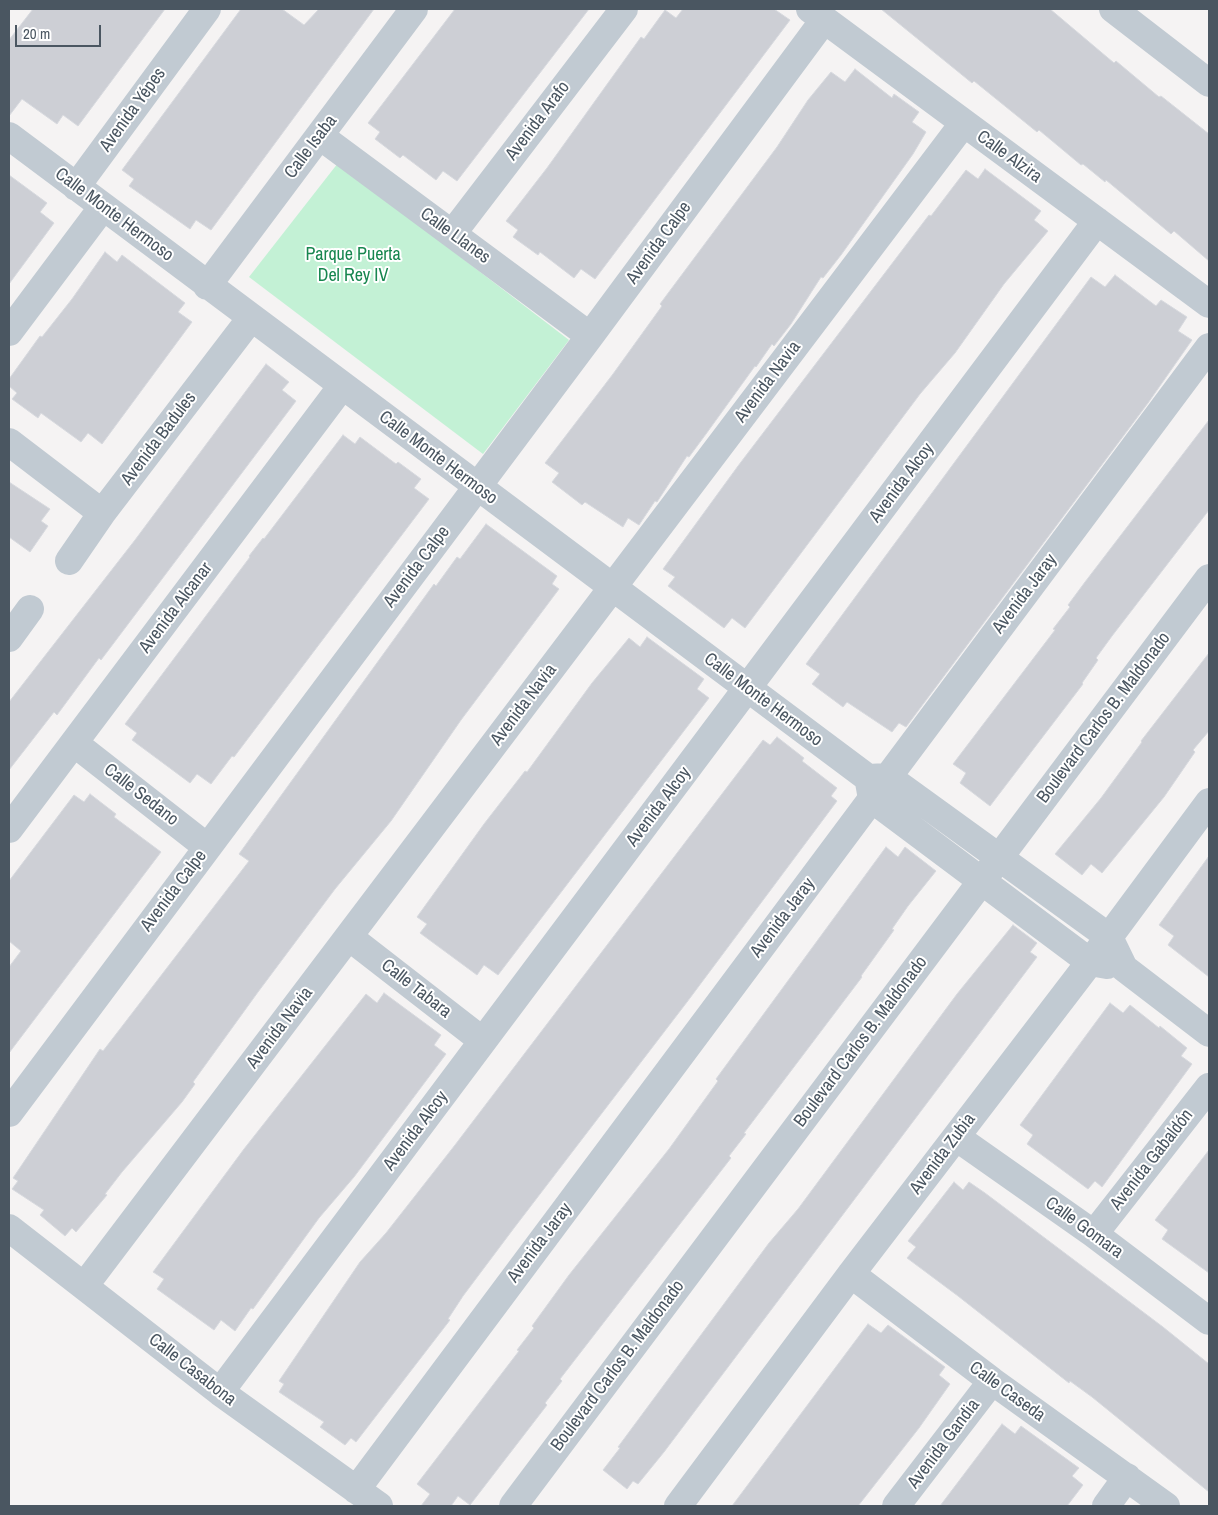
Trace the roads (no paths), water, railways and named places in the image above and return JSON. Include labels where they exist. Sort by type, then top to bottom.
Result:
[{"type":"street","name":"Avenida Yépes","points":[[76,186],[207,9]]},
{"type":"street","name":"Calle Isaba","points":[[207,286],[414,9]]},
{"type":"street","name":"Avenida Arafo","points":[[452,234],[624,9]]},
{"type":"street","points":[[1113,9],[1207,75]]},
{"type":"street","name":"Calle Alzira","points":[[817,14],[963,124],[1209,304]]},
{"type":"street","name":"Avenida Calpe","points":[[9,1113],[590,336],[817,14]]},
{"type":"street","name":"Avenida Navia","points":[[84,1286],[963,124]]},
{"type":"street","name":"Calle Monte Hermoso","points":[[9,136],[102,208],[876,785],[982,880],[1090,962],[1124,968]]},
{"type":"street","name":"Calle Llanes","points":[[320,136],[590,336]]},
{"type":"street","points":[[9,332],[102,208]]},
{"type":"street","name":"Avenida Alcoy","points":[[220,1392],[1097,221]]},
{"type":"street","name":"Avenida Badules","points":[[69,560],[102,513],[250,318]]},
{"type":"street","name":"Avenida Jaray","points":[[356,1490],[876,785],[1209,347]]},
{"type":"street","name":"Avenida Alcanar","points":[[9,829],[342,386]]},
{"type":"street","points":[[9,442],[102,513]]},
{"type":"street","name":"Boulevard Carlos B. Maldonado","points":[[513,1506],[1209,578]]},
{"type":"street","points":[[9,638],[30,610]]},
{"type":"street","name":"Calle Sedano","points":[[74,743],[207,847]]},
{"type":"street","name":"Calle Monte Hermoso","points":[[876,785],[1000,856],[1109,937],[1124,968],[1209,1033]]},
{"type":"street","name":"Avenida Zubia","points":[[678,1506],[851,1274],[1109,937],[1209,802]]},
{"type":"street","name":"Calle Tabara","points":[[349,937],[483,1041]]},
{"type":"street","name":"Avenida Gabaldón","points":[[1094,1234],[1209,1087]]},
{"type":"street","name":"Calle Gomara","points":[[956,1137],[1094,1234],[1209,1321]]},
{"type":"street","name":"Calle Casabona","points":[[9,1228],[220,1392],[379,1506]]},
{"type":"street","name":"Calle Caseda","points":[[851,1274],[992,1381],[1166,1506]]},
{"type":"street","name":"Avenida Gandia","points":[[896,1506],[992,1381]]},
{"type":"street","points":[[1106,1506],[1127,1478]]},
{"type":"park label","name":"Parque Puerta Del Rey IV","points":[[353,265]]}]
